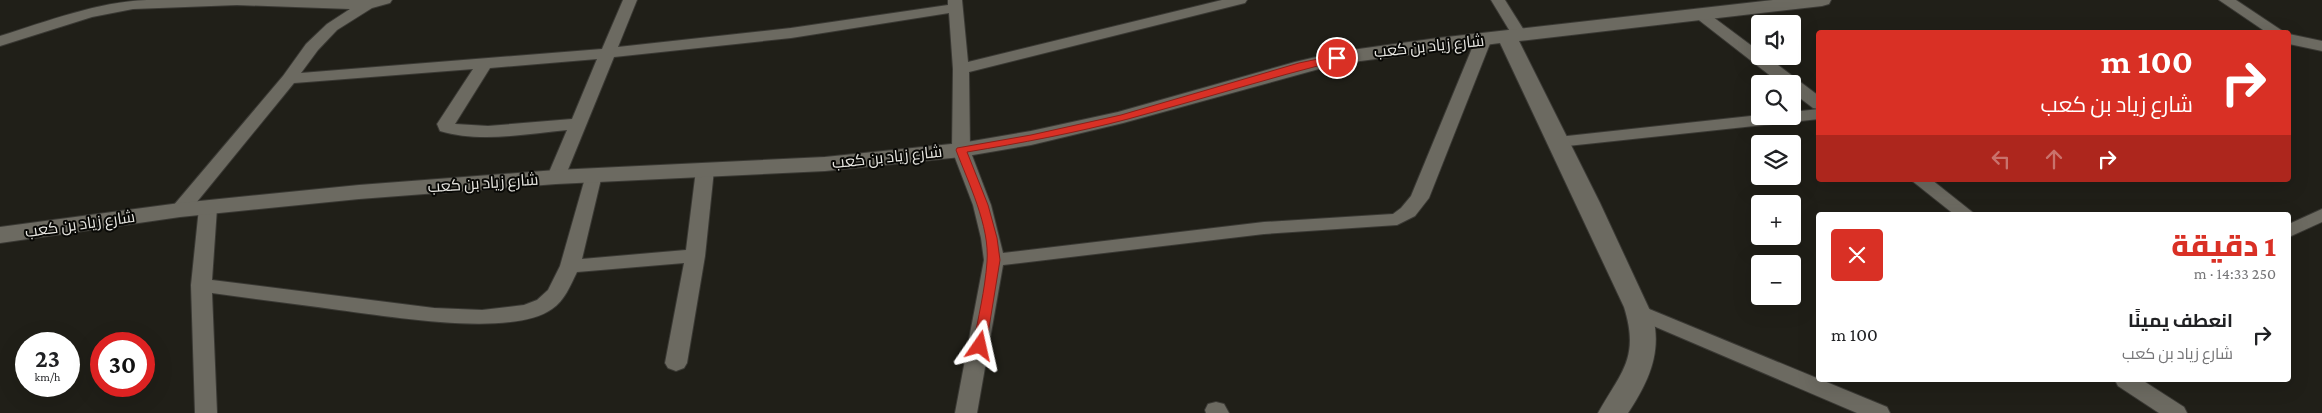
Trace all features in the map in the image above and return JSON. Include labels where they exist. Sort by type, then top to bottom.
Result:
[{"type":"street","points":[[180,210],[288,80],[312,47],[332,27],[367,6],[385,0]]},
{"type":"street","points":[[556,177],[610,53],[630,0]]},
{"type":"street","points":[[961,69],[1240,0]]},
{"type":"street","points":[[1498,0],[1558,142],[1588,200],[1637,311],[1643,336],[1642,358],[1634,378],[1612,413]]},
{"type":"street","name":"شارع زياد بن كعب","points":[[0,236],[180,210],[359,192],[556,177],[825,164],[961,150],[1031,138],[1123,117],[1302,66],[1337,58],[1438,44],[1482,41],[1700,14],[1771,2],[1822,0]]},
{"type":"street","points":[[2226,0],[2273,30]]},
{"type":"street","points":[[0,41],[89,13],[133,6],[237,1],[367,6]]},
{"type":"street","points":[[288,80],[610,53],[791,33],[956,2],[961,69],[961,150],[982,205],[991,238],[994,260],[983,329],[966,413]]},
{"type":"street","points":[[1700,14],[1780,75]]},
{"type":"street","points":[[2291,39],[2322,46]]},
{"type":"street","points":[[994,260],[1264,228],[1397,219],[1408,212],[1420,198],[1482,41]]},
{"type":"street","points":[[484,64],[446,124],[450,130],[471,131],[578,124]]},
{"type":"street","points":[[1801,91],[1816,102]]},
{"type":"street","points":[[1558,142],[1816,114]]},
{"type":"street","points":[[676,364],[695,256],[705,170]]},
{"type":"street","points":[[201,285],[434,315],[482,317],[527,312],[544,305],[556,294],[570,266],[593,176]]},
{"type":"street","points":[[1923,182],[1963,212]]},
{"type":"street","points":[[206,413],[201,285],[208,208]]},
{"type":"street","points":[[2291,230],[2322,215]]},
{"type":"street","points":[[570,266],[695,256]]},
{"type":"street","points":[[1637,311],[1879,413]]},
{"type":"street","points":[[2129,382],[2176,413]]},
{"type":"route","points":[[980,346],[994,260],[991,238],[982,205],[961,150],[1031,138],[1164,107],[1302,66],[1337,58]]}]
